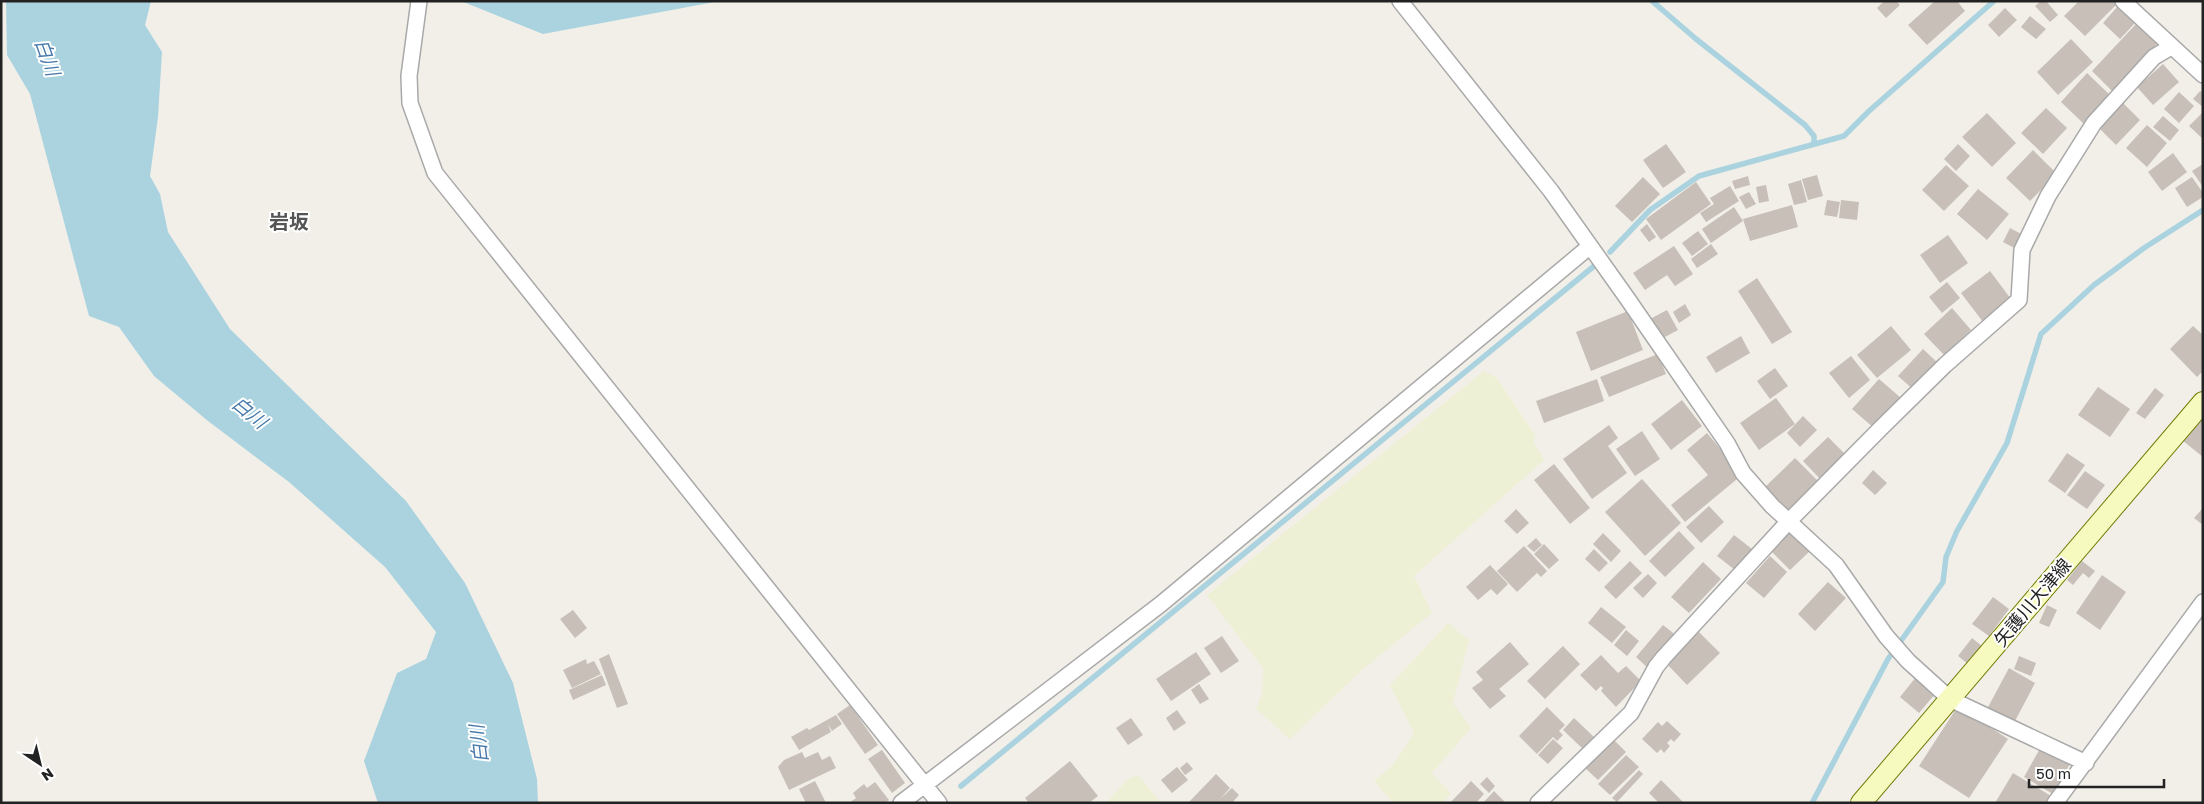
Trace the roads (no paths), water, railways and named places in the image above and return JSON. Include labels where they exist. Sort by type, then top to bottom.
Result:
[{"type":"main road","name":"矢護川大津線","points":[[1861,803],[2203,402]]},
{"type":"street","points":[[419,1],[409,76],[410,103],[434,173],[939,803]]},
{"type":"street","points":[[1400,1],[1551,191],[1722,435],[1744,473],[1772,506],[1836,565],[1886,636],[1908,661],[1950,699],[2086,763]]},
{"type":"street","points":[[2123,1],[2171,47],[2203,74]]},
{"type":"street","points":[[1538,803],[1631,713],[1656,667],[1664,657],[1789,521],[1945,365],[2019,300],[2022,250],[2048,196],[2094,123],[2154,57],[2171,47]]},
{"type":"street","points":[[901,803],[926,786],[1161,604],[1589,247]]},
{"type":"street","points":[[2055,803],[2203,602]]},
{"type":"water","name":"白川","points":[[6,1],[151,1],[145,25],[162,52],[158,117],[150,176],[160,194],[168,232],[230,329],[406,501],[465,583],[513,683],[537,779],[538,803],[378,803],[364,761],[397,673],[426,659],[436,632],[385,567],[289,482],[208,421],[154,376],[119,327],[89,316],[30,94],[7,55]]},
{"type":"water","points":[[461,1],[720,1],[543,34]]},
{"type":"waterway","points":[[1652,1],[1696,39],[1805,125],[1814,136],[1814,144]]},
{"type":"waterway","points":[[1610,252],[1650,210],[1699,176],[1844,136],[1869,111],[1994,1]]},
{"type":"waterway","points":[[1812,803],[1888,659],[1943,582],[1946,557],[1957,531],[2007,443],[2041,334],[2094,285],[2144,248],[2203,210]]},
{"type":"waterway","points":[[961,786],[1599,262]]},
{"type":"district","name":"岩坂","points":[[289,221]]}]
